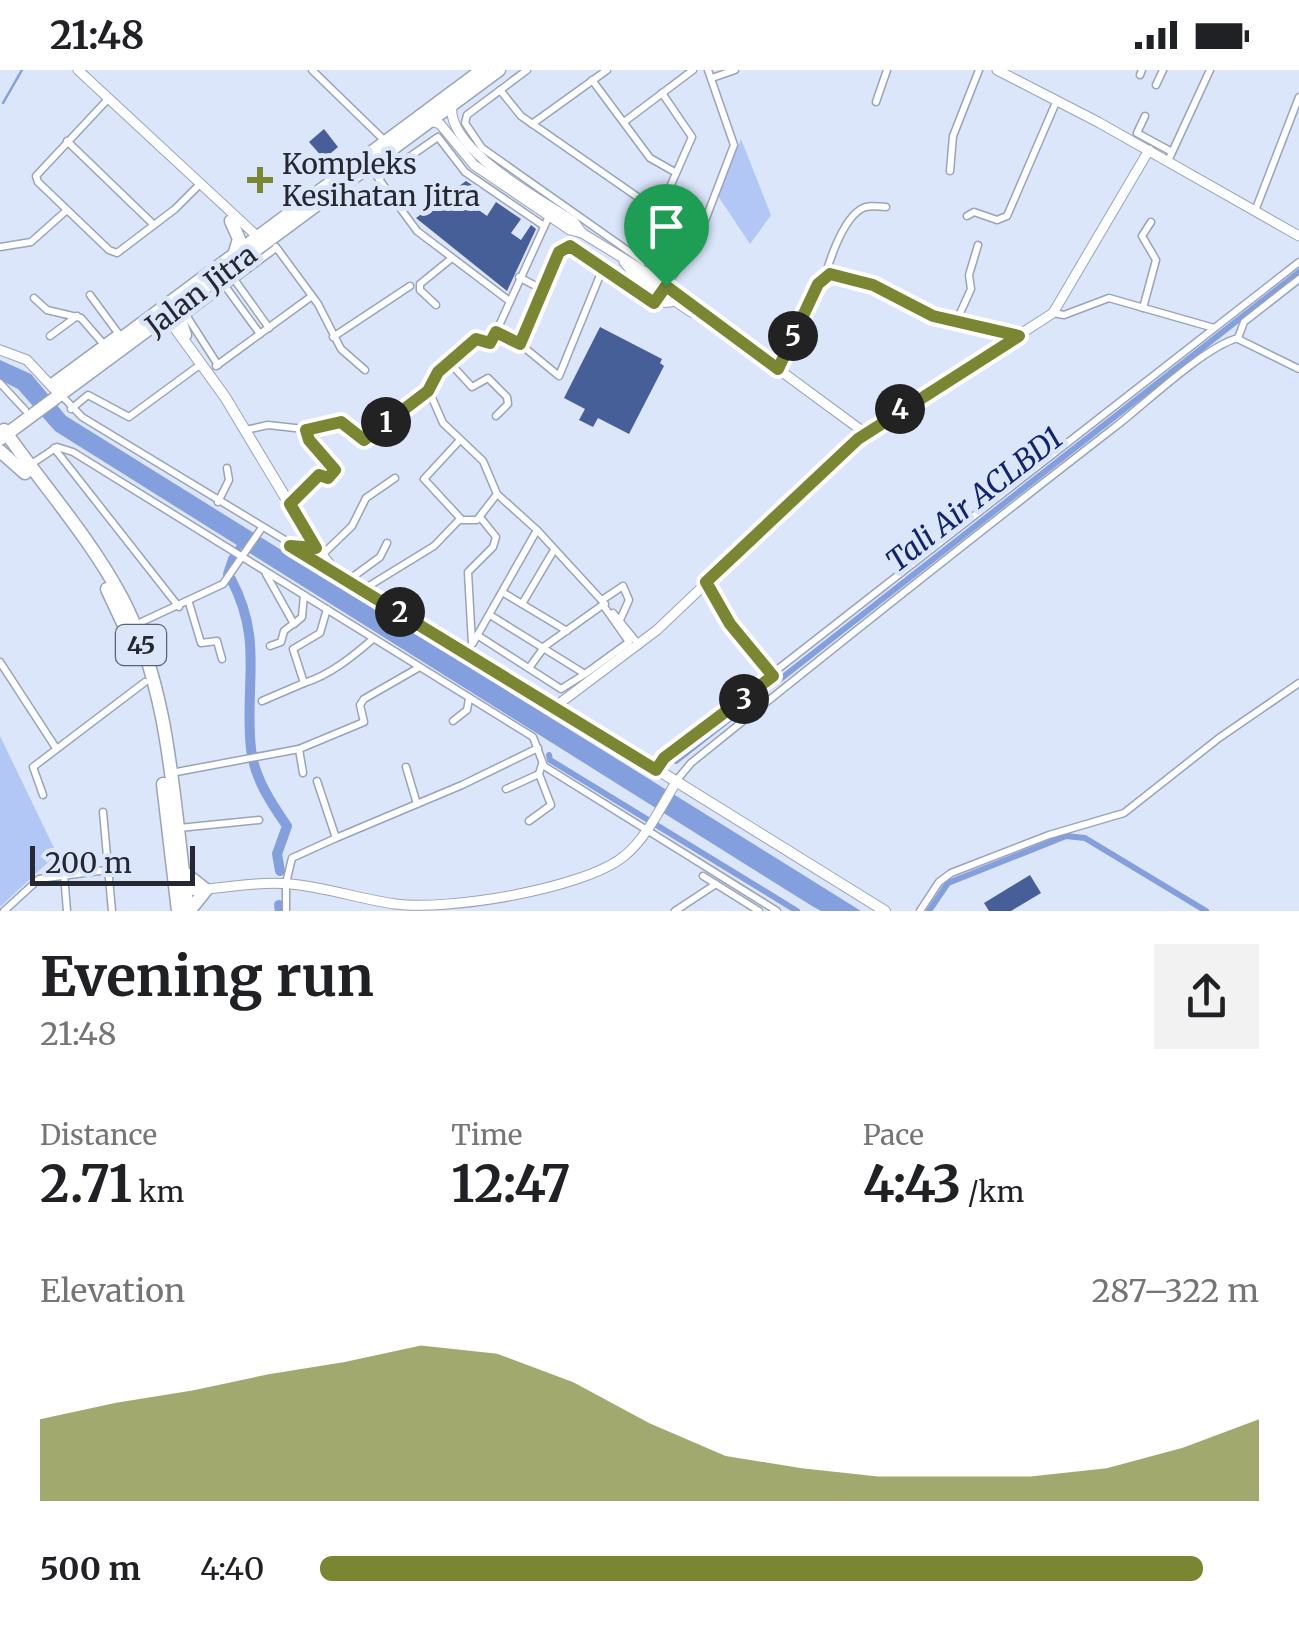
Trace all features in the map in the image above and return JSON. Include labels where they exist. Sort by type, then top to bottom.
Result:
[{"type":"highway","name":"Jalan Jitra","points":[[2,435],[105,346],[183,305],[482,70]]},
{"type":"highway","name":"Jalan Jitra","points":[[55,390],[164,314],[234,255],[263,242],[498,70]]},
{"type":"highway","points":[[231,221],[239,239],[234,255]]},
{"type":"highway","points":[[183,305],[179,317],[184,336]]},
{"type":"highway","points":[[164,314],[170,326],[184,336]]},
{"type":"highway","points":[[27,466],[19,437],[31,411]]},
{"type":"highway","name":"45","points":[[2,435],[100,562],[134,625],[159,707],[170,773],[182,871],[178,911]]},
{"type":"highway","points":[[0,451],[27,466]]},
{"type":"highway","name":"45","points":[[27,466],[108,589],[145,682],[159,746],[180,891],[188,911]]},
{"type":"highway","points":[[182,871],[206,890],[188,911]]},
{"type":"main road","points":[[184,336],[207,365],[332,568],[470,648],[674,784],[884,911]]},
{"type":"street","points":[[78,70],[263,242],[312,296],[333,337],[365,370]]},
{"type":"street","points":[[312,70],[386,142]]},
{"type":"street","points":[[527,70],[467,115],[466,123],[487,151],[644,262]]},
{"type":"street","points":[[532,124],[606,70]]},
{"type":"street","points":[[624,122],[693,70]]},
{"type":"street","points":[[654,303],[698,239],[734,145],[710,74],[735,70]]},
{"type":"street","points":[[876,102],[887,70]]},
{"type":"street","points":[[950,171],[953,136],[979,70]]},
{"type":"street","points":[[997,70],[1149,150],[1170,157]]},
{"type":"street","points":[[1156,85],[1163,70]]},
{"type":"street","points":[[1170,157],[1210,70]]},
{"type":"street","points":[[592,80],[650,158],[674,171]]},
{"type":"street","points":[[500,90],[518,114],[698,239]]},
{"type":"street","points":[[659,212],[692,135],[662,93]]},
{"type":"street","points":[[1254,211],[1299,96]]},
{"type":"street","points":[[109,98],[36,179],[67,210],[113,252],[154,225],[200,185]]},
{"type":"street","points":[[967,216],[974,212],[997,220],[1007,216],[1057,100]]},
{"type":"street","points":[[452,105],[452,120],[476,154],[549,217]]},
{"type":"street","points":[[1144,116],[1137,134],[1299,236]]},
{"type":"street","points":[[428,122],[440,124],[474,165],[549,217],[622,260],[865,433]]},
{"type":"street","points":[[378,178],[438,137],[465,172],[549,217]]},
{"type":"street","points":[[68,141],[154,225]]},
{"type":"street","points":[[556,706],[639,645],[819,472],[865,433],[1053,313],[1149,150]]},
{"type":"street","points":[[369,166],[417,231],[508,300]]},
{"type":"street","points":[[218,203],[231,221],[263,242]]},
{"type":"street","points":[[778,369],[825,276],[832,254],[858,212],[869,206],[886,207]]},
{"type":"street","points":[[0,247],[31,242],[67,210]]},
{"type":"street","points":[[246,430],[268,425],[306,430],[341,422],[364,440],[428,391],[432,380],[476,339],[490,343],[549,217]]},
{"type":"street","points":[[1144,308],[1156,263],[1142,236],[1151,222]]},
{"type":"street","points":[[207,365],[186,318],[234,279],[263,242]]},
{"type":"street","points":[[520,344],[564,247],[570,246],[654,303],[674,302]]},
{"type":"street","points":[[956,320],[971,289],[969,275],[978,246]]},
{"type":"street","points":[[436,304],[420,290],[420,284],[452,258]]},
{"type":"street","points":[[622,260],[645,280],[664,289],[674,302],[724,332]]},
{"type":"street","points":[[180,891],[286,884],[394,904],[460,904],[591,876],[622,858],[647,829],[691,763],[1214,328],[1299,262]]},
{"type":"street","points":[[496,332],[520,344],[556,377],[603,268]]},
{"type":"street","points":[[825,276],[844,276],[873,285],[928,314],[1019,336]]},
{"type":"street","points":[[519,278],[543,290]]},
{"type":"street","points":[[234,279],[269,328]]},
{"type":"street","points":[[656,770],[664,758],[773,676],[1192,367],[1237,338],[1244,322],[1299,279]]},
{"type":"street","points":[[645,280],[654,303]]},
{"type":"street","points":[[225,286],[260,334]]},
{"type":"street","points":[[333,337],[410,286]]},
{"type":"street","points":[[90,295],[120,336]]},
{"type":"street","points":[[71,409],[88,395],[127,418],[260,334],[312,296]]},
{"type":"street","points":[[34,298],[47,310],[77,316],[105,346]]},
{"type":"street","points":[[1053,313],[1064,314],[1110,298],[1214,328]]},
{"type":"street","points":[[50,336],[77,316]]},
{"type":"street","points":[[92,328],[106,317]]},
{"type":"street","points":[[1237,338],[1299,368]]},
{"type":"street","points":[[0,350],[26,360],[71,409],[259,531],[332,568]]},
{"type":"street","points":[[449,362],[472,386],[488,378],[507,397],[508,404],[496,416]]},
{"type":"street","points":[[0,383],[31,411]]},
{"type":"street","points":[[428,391],[443,423],[483,461],[498,494],[537,530],[639,645]]},
{"type":"street","points":[[290,504],[319,475],[328,478],[335,470],[309,440],[306,430]]},
{"type":"street","points":[[460,440],[424,479],[461,518],[473,522],[498,494]]},
{"type":"street","points":[[27,466],[54,448],[73,452],[533,737],[550,805],[529,820]]},
{"type":"street","points":[[54,448],[179,607]]},
{"type":"street","points":[[218,502],[230,480],[227,468]]},
{"type":"street","points":[[290,546],[319,552],[346,533],[366,498],[395,478]]},
{"type":"street","points":[[470,648],[468,572],[493,547],[496,537],[480,517]]},
{"type":"street","points":[[364,590],[434,546],[461,518]]},
{"type":"street","points":[[470,648],[537,530]]},
{"type":"street","points":[[134,625],[224,584],[240,553],[259,531]]},
{"type":"street","points":[[349,579],[380,557],[387,543]]},
{"type":"street","points":[[522,604],[554,550]]},
{"type":"street","points":[[262,568],[294,624]]},
{"type":"street","points":[[706,582],[723,613],[773,676]]},
{"type":"street","points":[[529,668],[543,649],[623,586],[630,600],[620,620]]},
{"type":"street","points":[[502,592],[568,630]]},
{"type":"street","points":[[270,646],[280,643],[284,631],[302,616],[304,595]]},
{"type":"street","points":[[189,603],[201,642],[217,641],[222,659]]},
{"type":"street","points":[[477,636],[561,689],[629,642],[603,603]]},
{"type":"street","points":[[304,683],[293,649],[320,633],[327,610]]},
{"type":"street","points":[[490,614],[584,674]]},
{"type":"street","points":[[262,701],[328,676],[336,665],[372,639]]},
{"type":"street","points":[[0,662],[56,748]]},
{"type":"street","points":[[170,773],[260,760],[364,722],[360,706],[364,699],[420,668]]},
{"type":"street","points":[[43,795],[32,770],[145,682]]},
{"type":"street","points":[[920,911],[939,882],[951,873],[1048,835],[1124,813],[1219,738],[1299,683]]},
{"type":"street","points":[[453,721],[468,710],[469,699]]},
{"type":"street","points":[[286,911],[289,863],[295,855],[538,748]]},
{"type":"street","points":[[298,749],[303,773]]},
{"type":"street","points":[[542,764],[774,910]]},
{"type":"street","points":[[406,767],[418,804]]},
{"type":"street","points":[[506,789],[540,774]]},
{"type":"street","points":[[317,781],[336,838]]},
{"type":"street","points":[[102,812],[112,911]]},
{"type":"street","points":[[178,828],[258,820]]},
{"type":"street","points":[[4,911],[39,879],[108,870]]},
{"type":"street","points":[[64,874],[67,911]]},
{"type":"street","points":[[703,876],[759,911]]},
{"type":"street","points":[[676,911],[716,884]]},
{"type":"street","points":[[12,904],[19,911]]},
{"type":"shaded area","points":[[741,139],[771,215],[750,244],[718,196]]},
{"type":"shaded area","points":[[0,360],[31,374],[66,416],[861,911],[821,911],[812,906],[55,431],[18,389],[0,380]]},
{"type":"shaded area","points":[[0,736],[57,854],[0,907]]},
{"type":"building","points":[[324,129],[338,147],[324,159],[309,142]]},
{"type":"building","points":[[466,181],[475,187],[466,201],[487,216],[496,202],[521,219],[511,233],[521,240],[531,225],[536,229],[507,291],[416,218]]},
{"type":"building","points":[[674,231],[688,241],[667,272],[653,262]]},
{"type":"building","points":[[600,327],[662,359],[660,363],[664,366],[629,434],[598,418],[593,427],[579,420],[585,409],[564,398]]},
{"type":"building","points":[[1030,875],[1041,893],[1011,911],[989,911],[984,903]]},
{"type":"waterway","points":[[3,103],[22,70]]},
{"type":"waterway","name":"Tali Air ACLBD1","points":[[676,761],[1299,272]]},
{"type":"waterway","points":[[233,559],[243,539]]},
{"type":"waterway","points":[[228,574],[233,559]]},
{"type":"waterway","points":[[231,579],[241,601],[250,643],[249,726],[253,759],[264,789],[287,826],[277,854],[280,871]]},
{"type":"waterway","points":[[549,755],[550,760],[797,911]]},
{"type":"waterway","points":[[929,911],[948,883],[1066,836],[1085,838],[1206,911]]},
{"type":"waterway","points":[[279,905],[280,911]]},
{"type":"place","name":"Kompleks Kesihatan Jitra","points":[[260,180]]},
{"type":"route","points":[[570,246],[654,303],[666,286],[778,369],[818,284],[830,274],[893,293],[933,316],[1019,336],[932,388],[858,439],[706,582],[730,624],[773,676],[664,758],[656,770],[332,568],[290,546],[316,548],[290,504],[319,475],[328,478],[335,470],[309,440],[306,430],[341,422],[364,440],[428,391],[438,372],[476,339],[490,343],[496,332],[520,344],[564,247],[570,246]]}]
